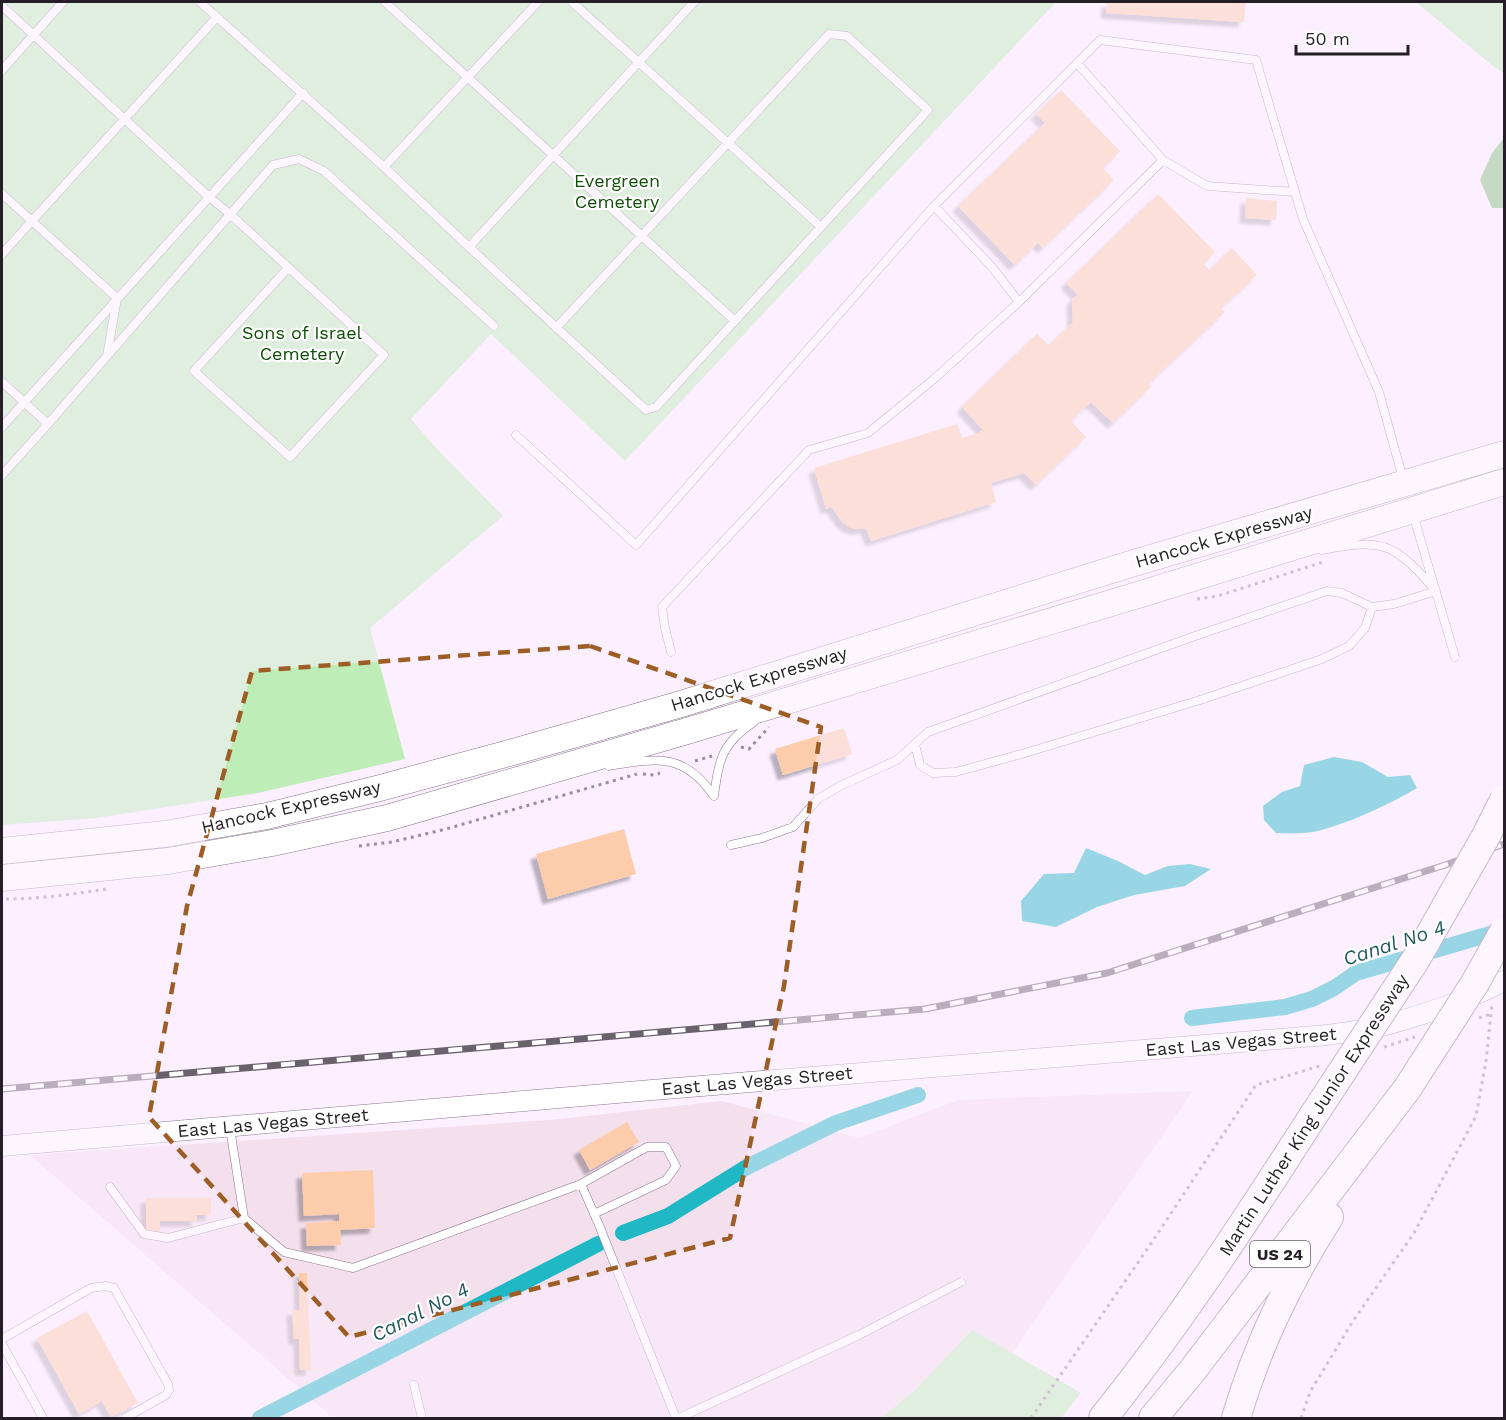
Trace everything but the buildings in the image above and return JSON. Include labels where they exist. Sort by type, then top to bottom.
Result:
[{"type":"highway","name":"Martin Luther King Junior Expressway","points":[[1103,1419],[1165,1338],[1222,1256],[1416,959],[1504,800]]},
{"type":"highway","name":"US 24","points":[[1153,1419],[1407,1089],[1475,983],[1504,931]]},
{"type":"highway","points":[[1236,1419],[1260,1348],[1288,1286],[1407,1089]]},
{"type":"main road","name":"Hancock Expressway","points":[[2,878],[168,861],[272,843],[387,818],[796,698],[1215,571],[1408,497],[1504,453]]},
{"type":"main road","name":"Hancock Expressway","points":[[2,851],[165,834],[267,816],[380,788],[681,704],[1134,563],[1408,497],[1504,482]]},
{"type":"street","name":"East Las Vegas Street","points":[[2,1146],[1328,1035],[1376,1027],[1413,1017],[1484,992],[1500,984]]},
{"type":"lane","points":[[2,70],[63,2]]},
{"type":"lane","points":[[200,2],[384,167],[556,328],[646,410],[657,407],[928,110],[847,36],[829,34],[556,328]]},
{"type":"lane","points":[[385,2],[735,321]]},
{"type":"lane","points":[[384,167],[538,2]]},
{"type":"lane","points":[[572,2],[821,227]]},
{"type":"lane","points":[[469,247],[694,2]]},
{"type":"lane","points":[[2,6],[384,355],[290,457],[194,371],[288,268]]},
{"type":"lane","points":[[2,254],[217,17]]},
{"type":"lane","points":[[516,435],[636,544],[934,206],[1100,40],[1256,60],[1303,219],[1379,392],[1455,657]]},
{"type":"lane","points":[[1077,63],[1163,160],[1207,186],[1295,192]]},
{"type":"lane","points":[[2,427],[303,93]]},
{"type":"lane","points":[[2,475],[273,165],[299,159],[324,171],[494,326]]},
{"type":"lane","points":[[671,652],[662,608],[809,450],[868,433],[934,379],[1019,302],[1163,160]]},
{"type":"lane","points":[[2,194],[117,298]]},
{"type":"lane","points":[[934,206],[992,267],[1019,302]]},
{"type":"lane","points":[[107,357],[117,298]]},
{"type":"lane","points":[[2,382],[48,424]]},
{"type":"lane","points":[[1318,551],[1376,544],[1407,560],[1436,591]]},
{"type":"lane","points":[[1215,571],[1295,556]]},
{"type":"lane","points":[[731,846],[793,827],[818,799],[840,786],[897,760],[928,732],[1327,591],[1342,593],[1372,607],[1394,604],[1436,591]]},
{"type":"lane","points":[[915,744],[920,765],[933,773],[956,772],[1025,753],[1200,700],[1322,659],[1349,646],[1365,628],[1372,607]]},
{"type":"lane","points":[[599,767],[645,760],[670,761],[700,778],[714,796],[719,762],[729,742],[760,717],[796,698]]},
{"type":"lane","points":[[517,780],[587,769]]},
{"type":"lane","points":[[230,1127],[244,1218],[284,1252],[353,1268],[581,1185],[647,1147],[666,1147],[675,1166],[666,1180],[594,1214]]},
{"type":"lane","points":[[581,1185],[678,1419],[859,1335],[961,1282]]},
{"type":"lane","points":[[110,1187],[144,1234],[168,1238],[244,1218]]},
{"type":"lane","points":[[2,1339],[91,1288],[105,1286],[114,1288],[168,1384],[169,1390],[166,1395],[125,1419]]},
{"type":"lane","points":[[2,1344],[43,1419]]},
{"type":"lane","points":[[414,1385],[422,1419]]},
{"type":"path","points":[[1301,1419],[1310,1392],[1353,1321],[1414,1233],[1476,1116],[1486,1061],[1491,1014],[1500,984]]},
{"type":"path","points":[[1469,1021],[1491,1014]]},
{"type":"path","points":[[1379,1048],[1424,1035]]},
{"type":"path","points":[[1031,1419],[1256,1085],[1323,1065]]},
{"type":"highlighted area","points":[[590,646],[821,727],[784,986],[730,1238],[349,1337],[149,1117],[187,906],[252,671]]},
{"type":"shaded area","points":[[1193,1091],[1012,1353],[972,1331],[912,1393],[881,1418],[332,1418],[30,1155],[550,1120],[722,1101],[859,1138],[958,1100]]},
{"type":"green space","points":[[2,2],[1056,2],[625,461],[491,334],[411,419],[503,516],[370,628],[405,759],[258,793],[96,818],[2,825]]},
{"type":"green space","points":[[1397,2],[1504,2],[1504,73],[1417,3]]},
{"type":"green space","points":[[1504,138],[1504,208],[1492,208],[1480,180],[1492,153]]},
{"type":"green space","points":[[972,1330],[1081,1393],[1061,1418],[881,1418],[912,1393]]},
{"type":"water","points":[[1334,757],[1362,762],[1388,777],[1410,775],[1417,788],[1394,801],[1338,825],[1308,833],[1276,833],[1264,820],[1263,806],[1282,792],[1300,786],[1304,765]]},
{"type":"water","points":[[1086,848],[1145,875],[1168,866],[1190,864],[1211,869],[1185,886],[1134,895],[1097,907],[1056,927],[1022,921],[1021,901],[1044,874],[1074,873]]},
{"type":"waterway","name":"Canal No 4","points":[[1192,1018],[1285,1007],[1312,999],[1356,973],[1504,930]]},
{"type":"waterway","name":"Canal No 4","points":[[623,1233],[668,1216],[747,1167],[836,1123],[918,1095]]},
{"type":"waterway","name":"Canal No 4","points":[[260,1418],[598,1244]]},
{"type":"railway","points":[[2,1089],[925,1009],[1107,973],[1504,844]]},
{"type":"park label","name":"Evergreen Cemetery","points":[[617,192]]},
{"type":"park label","name":"Sons of Israel Cemetery","points":[[302,343]]}]
